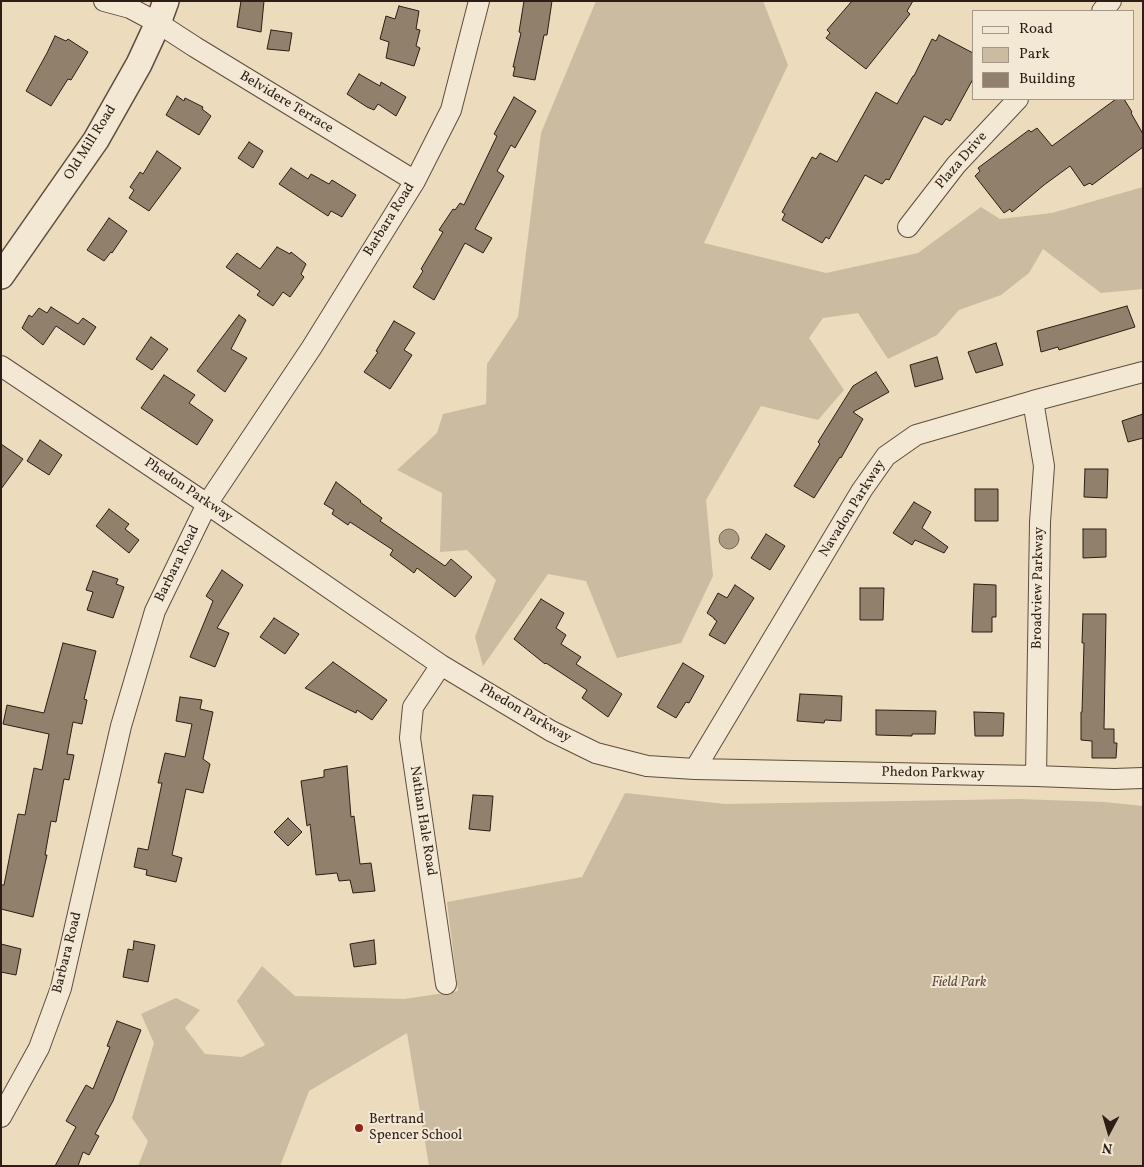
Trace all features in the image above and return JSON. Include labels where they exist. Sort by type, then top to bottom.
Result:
[{"type":"street","name":"Belvidere Terrace","points":[[104,1],[130,8],[162,12],[195,47],[415,181]]},
{"type":"street","name":"Barbara Road","points":[[1,1117],[39,1048],[61,988],[121,726],[156,610],[207,504],[312,347],[415,181],[451,110],[479,1]]},
{"type":"street","name":"Old Mill Road","points":[[1,276],[96,140],[138,64],[162,12]]},
{"type":"street","name":"Plaza Drive","points":[[908,227],[956,165],[1017,100]]},
{"type":"street","name":"Phedon Parkway","points":[[1,366],[207,504],[440,664],[551,731],[596,753],[647,766],[695,770],[1114,779],[1143,778]]},
{"type":"street","name":"Navadon Parkway","points":[[695,770],[862,490],[886,456],[916,435],[1143,372]]},
{"type":"street","name":"Broadview Parkway","points":[[1033,401],[1044,466],[1040,522],[1036,776]]},
{"type":"street","name":"Nathan Hale Road","points":[[440,664],[414,707],[410,738],[446,984]]},
{"type":"green space","points":[[596,1],[763,1],[788,65],[704,243],[826,273],[918,253],[981,207],[1000,219],[1052,213],[1143,187],[1143,289],[1101,293],[1043,249],[1029,273],[1001,295],[959,310],[937,335],[888,359],[858,313],[823,318],[809,338],[844,390],[818,420],[761,406],[706,500],[713,576],[681,643],[617,658],[586,581],[548,574],[483,666],[475,637],[496,580],[467,550],[440,552],[442,493],[397,470],[437,433],[443,414],[486,404],[487,364],[518,317],[541,133]]},
{"type":"green space","name":"Field Park","points":[[625,793],[725,804],[1019,799],[1104,802],[1143,806],[1143,1166],[429,1166],[407,1033],[309,1091],[280,1166],[138,1166],[148,1141],[132,1118],[154,1043],[141,1014],[176,998],[200,1010],[185,1028],[205,1054],[242,1057],[265,1045],[237,1001],[262,966],[295,996],[404,999],[458,991],[447,902],[582,877]]},
{"type":"shaded area","points":[[725,529],[733,529],[739,535],[739,543],[733,549],[725,549],[719,543],[719,535]]},
{"type":"building","points":[[241,1],[264,1],[261,32],[237,27]]},
{"type":"building","points":[[524,1],[552,1],[547,35],[544,35],[535,80],[513,76],[515,67],[513,67],[521,33],[519,32]]},
{"type":"building","points":[[852,1],[913,1],[907,11],[910,14],[866,69],[826,38],[830,33],[827,30]]},
{"type":"building","points":[[399,6],[419,11],[416,29],[420,30],[416,46],[420,48],[414,66],[386,58],[389,42],[380,39],[386,16],[395,19]]},
{"type":"building","points":[[271,30],[292,33],[289,51],[267,49]]},
{"type":"building","points":[[939,35],[972,52],[972,81],[950,121],[946,119],[942,125],[924,116],[889,180],[886,179],[882,184],[865,175],[829,239],[826,237],[822,243],[782,220],[785,214],[782,212],[812,157],[816,159],[820,153],[837,162],[876,92],[897,104],[914,76],[932,39],[936,41]]},
{"type":"building","points":[[55,36],[66,41],[68,39],[88,52],[71,80],[68,79],[51,106],[26,91]]},
{"type":"building","points":[[359,74],[380,86],[381,82],[406,97],[396,116],[378,104],[374,110],[367,107],[347,94]]},
{"type":"building","points":[[177,96],[184,101],[185,98],[203,107],[202,109],[211,116],[199,135],[166,115]]},
{"type":"building","points":[[514,97],[536,111],[515,148],[511,145],[497,171],[504,176],[475,229],[492,238],[483,253],[465,243],[434,300],[413,287],[423,271],[421,269],[443,232],[439,230],[453,209],[455,210],[460,203],[464,205],[497,136],[494,134]]},
{"type":"building","points":[[1115,100],[1125,100],[1143,134],[1143,147],[1092,185],[1090,183],[1084,186],[1070,166],[1012,212],[1010,209],[1004,213],[975,176],[980,171],[978,168],[1029,130],[1031,132],[1037,128],[1052,146]]},
{"type":"building","points":[[249,142],[263,151],[253,168],[238,158]]},
{"type":"building","points":[[157,151],[181,168],[149,211],[129,198],[134,190],[130,187],[140,172],[143,174]]},
{"type":"building","points":[[291,168],[308,179],[311,174],[329,184],[332,180],[356,195],[342,217],[331,211],[328,216],[279,184]]},
{"type":"building","points":[[109,218],[127,231],[104,261],[87,250]]},
{"type":"building","points":[[277,247],[290,254],[291,252],[306,264],[301,274],[304,277],[290,297],[283,292],[273,306],[257,295],[260,291],[226,267],[237,253],[260,269]]},
{"type":"building","points":[[1127,306],[1135,327],[1059,350],[1058,347],[1041,352],[1037,331]]},
{"type":"building","points":[[51,307],[78,324],[83,318],[96,327],[84,345],[56,326],[43,345],[22,328],[29,315],[32,317],[39,308],[47,313]]},
{"type":"building","points":[[239,315],[246,320],[231,349],[247,358],[225,392],[197,371]]},
{"type":"building","points":[[394,321],[415,333],[404,350],[412,355],[390,389],[364,372],[378,352],[376,351]]},
{"type":"building","points":[[151,337],[168,349],[152,370],[136,359]]},
{"type":"building","points":[[996,343],[1003,365],[976,373],[968,352]]},
{"type":"building","points":[[937,357],[943,379],[915,387],[910,365]]},
{"type":"building","points":[[876,372],[889,392],[853,412],[863,419],[841,458],[814,498],[794,486],[820,444],[818,442],[853,386]]},
{"type":"building","points":[[164,375],[195,395],[189,403],[213,420],[197,445],[141,408]]},
{"type":"building","points":[[1143,414],[1143,438],[1128,442],[1122,421]]},
{"type":"building","points":[[40,440],[62,455],[49,475],[27,461]]},
{"type":"building","points":[[1,444],[23,459],[1,489]]},
{"type":"building","points":[[1085,469],[1108,469],[1107,498],[1084,497]]},
{"type":"building","points":[[336,482],[382,518],[380,521],[445,566],[451,559],[472,577],[455,597],[417,568],[414,573],[390,555],[393,550],[350,522],[348,525],[332,514],[334,510],[324,504]]},
{"type":"building","points":[[975,489],[998,489],[998,521],[975,521]]},
{"type":"building","points":[[914,502],[931,512],[922,528],[948,547],[944,553],[915,540],[912,545],[893,533]]},
{"type":"building","points":[[109,509],[129,524],[125,529],[139,540],[129,553],[96,526]]},
{"type":"building","points":[[1083,529],[1106,529],[1106,557],[1083,558]]},
{"type":"building","points":[[766,534],[785,546],[770,570],[751,558]]},
{"type":"building","points":[[222,570],[243,585],[217,628],[229,633],[215,667],[190,657],[213,601],[206,596]]},
{"type":"building","points":[[93,571],[118,579],[116,584],[124,587],[113,618],[87,610],[93,592],[86,590]]},
{"type":"building","points":[[974,584],[996,585],[996,617],[992,617],[992,632],[972,632]]},
{"type":"building","points":[[735,585],[754,598],[725,644],[709,635],[717,621],[707,613],[718,593],[727,598]]},
{"type":"building","points":[[860,588],[884,588],[883,620],[860,620]]},
{"type":"building","points":[[541,599],[564,613],[556,628],[566,635],[561,644],[581,657],[576,664],[622,694],[608,717],[582,698],[587,690],[545,664],[514,639]]},
{"type":"building","points":[[1083,614],[1106,614],[1104,729],[1114,729],[1114,743],[1117,743],[1116,758],[1092,758],[1092,741],[1081,740]]},
{"type":"building","points":[[274,618],[299,634],[285,654],[260,637]]},
{"type":"building","points":[[63,643],[96,651],[84,699],[87,700],[82,724],[73,722],[67,754],[74,755],[69,780],[64,779],[56,822],[51,821],[45,855],[47,855],[33,917],[1,909],[1,885],[4,885],[18,814],[25,815],[34,768],[42,770],[49,734],[3,724],[7,705],[44,713]]},
{"type":"building","points":[[333,662],[387,700],[372,720],[357,710],[356,713],[305,688]]},
{"type":"building","points":[[683,663],[704,676],[689,703],[686,702],[676,718],[657,707]]},
{"type":"building","points":[[800,694],[842,696],[841,721],[825,720],[824,723],[797,721]]},
{"type":"building","points":[[180,697],[202,700],[200,709],[213,712],[203,759],[210,764],[203,793],[186,789],[172,855],[182,858],[176,882],[146,875],[147,870],[134,867],[138,848],[148,850],[162,783],[158,783],[165,753],[185,757],[192,724],[176,721]]},
{"type":"building","points":[[876,710],[936,711],[935,734],[912,734],[912,736],[876,735]]},
{"type":"building","points":[[974,712],[1004,713],[1003,736],[975,736]]},
{"type":"building","points":[[347,766],[351,817],[354,816],[360,864],[371,863],[375,891],[353,893],[350,880],[339,881],[337,873],[316,875],[310,824],[307,826],[301,781],[324,777],[324,770]]},
{"type":"building","points":[[473,795],[493,796],[490,831],[469,829]]},
{"type":"building","points":[[288,818],[302,832],[288,846],[274,832]]},
{"type":"building","points":[[374,940],[376,964],[354,967],[350,944]]},
{"type":"building","points":[[134,941],[155,945],[148,982],[123,977],[128,949],[133,950]]},
{"type":"building","points":[[1,944],[21,949],[16,975],[1,972]]},
{"type":"building","points":[[117,1021],[141,1030],[113,1101],[95,1134],[99,1136],[89,1155],[83,1152],[78,1166],[55,1166],[76,1127],[66,1121],[86,1085],[93,1089],[110,1047],[107,1046]]},
{"type":"place","name":"Bertrand Spencer School","points":[[359,1128]]}]
